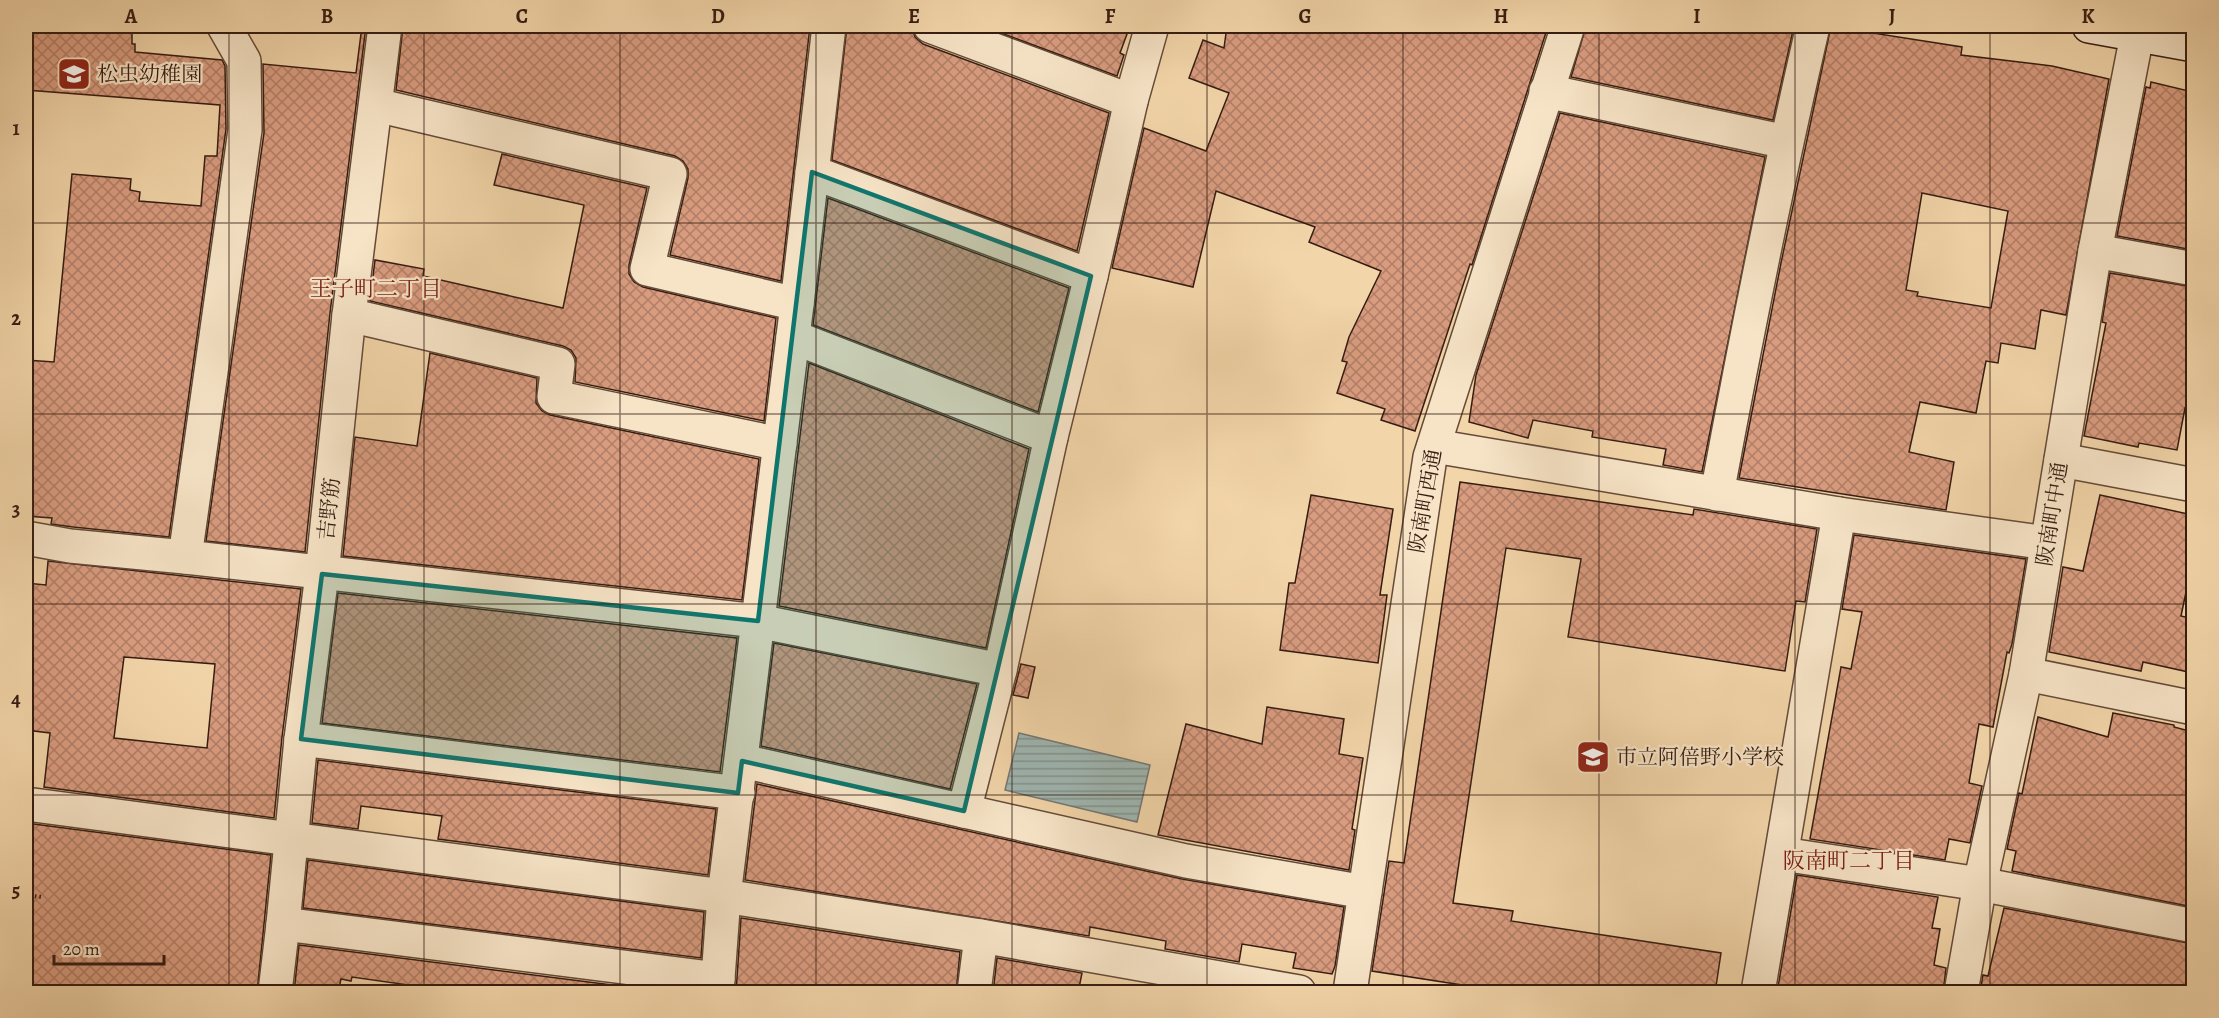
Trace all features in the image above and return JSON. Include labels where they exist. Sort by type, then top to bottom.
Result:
[{"type":"street","points":[[186,557],[245,129],[244,61],[224,26]]},
{"type":"street","name":"吉野筋","points":[[274,993],[349,315],[385,26]]},
{"type":"street","points":[[283,924],[717,986],[724,896],[829,26]]},
{"type":"street","points":[[930,26],[1131,101]]},
{"type":"street","points":[[964,811],[1000,669],[1051,437],[1131,101],[1152,26]]},
{"type":"street","name":"阪南町西通","points":[[1350,993],[1430,456],[1568,26]]},
{"type":"street","points":[[1717,494],[1752,305],[1813,26]]},
{"type":"street","points":[[2089,26],[2193,45]]},
{"type":"street","name":"阪南町中通","points":[[1960,993],[1980,884],[2026,674],[2095,251],[2138,35]]},
{"type":"street","points":[[1546,91],[1786,142]]},
{"type":"street","points":[[376,105],[670,174],[647,270],[797,304]]},
{"type":"street","points":[[812,172],[1091,276]]},
{"type":"street","points":[[2095,251],[2193,269]]},
{"type":"street","points":[[349,315],[558,364],[554,397],[780,444]]},
{"type":"street","points":[[793,337],[1051,437]]},
{"type":"street","points":[[1434,446],[1839,514],[2047,543]]},
{"type":"street","points":[[2061,460],[2193,485]]},
{"type":"street","points":[[1758,993],[1839,514]]},
{"type":"street","points":[[26,538],[70,546],[758,621],[1000,669]]},
{"type":"street","points":[[2026,674],[2193,708]]},
{"type":"street","points":[[301,740],[738,793]]},
{"type":"street","points":[[742,761],[1186,861],[1365,892]]},
{"type":"street","points":[[26,804],[724,896],[981,936],[1299,993]]},
{"type":"street","points":[[1782,854],[1980,884],[2193,926]]},
{"type":"street","points":[[974,993],[981,936]]},
{"type":"path","points":[[26,895],[42,897]]},
{"type":"highlighted area","points":[[812,172],[1091,276],[964,811],[742,761],[738,793],[301,739],[322,574],[758,621]]},
{"type":"water","points":[[1019,733],[1150,765],[1137,822],[1005,790]]},
{"type":"building","points":[[29,26],[132,26],[132,44],[135,44],[135,52],[222,60],[225,66],[226,129],[169,537],[51,524],[52,518],[26,516],[26,360],[54,362],[72,174],[131,179],[130,190],[140,192],[139,201],[201,206],[205,156],[217,156],[220,105],[26,90]]},
{"type":"building","points":[[362,26],[366,26],[330,313],[305,552],[206,541],[264,133],[263,64],[356,73]]},
{"type":"building","points":[[403,26],[810,26],[781,281],[670,255],[688,178],[688,169],[683,161],[675,156],[396,90]]},
{"type":"building","points":[[847,26],[912,26],[915,37],[923,44],[1109,113],[1077,251],[832,160]]},
{"type":"building","points":[[982,26],[1130,26],[1120,53],[1124,55],[1117,76]]},
{"type":"building","points":[[1227,26],[1548,26],[1472,265],[1470,264],[1415,431],[1381,420],[1385,409],[1337,393],[1347,362],[1342,361],[1349,337],[1381,271],[1309,242],[1315,227],[1216,191],[1193,287],[1112,268],[1144,128],[1206,151],[1229,93],[1189,78],[1203,40],[1224,48]]},
{"type":"building","points":[[1586,26],[1794,26],[1773,120],[1571,77]]},
{"type":"building","points":[[1831,26],[1867,26],[1866,32],[1962,47],[1961,55],[2052,66],[2109,79],[2066,315],[2041,310],[2035,349],[2001,343],[1998,363],[1986,361],[1976,413],[1920,402],[1909,452],[1954,462],[1946,510],[1739,478]],"holes":[[[1922,193],[2008,211],[1991,308],[1917,296],[1918,292],[1906,290]]]},
{"type":"building","points":[[2151,82],[2193,92],[2193,250],[2117,236],[2146,87],[2150,88]]},
{"type":"building","points":[[1560,113],[1765,157],[1702,472],[1663,465],[1666,449],[1592,437],[1593,431],[1533,420],[1528,438],[1469,422],[1476,375]]},
{"type":"building","points":[[502,154],[647,188],[629,265],[629,274],[634,282],[643,287],[776,318],[764,421],[575,382],[576,358],[571,350],[563,346],[370,301],[375,260],[424,269],[423,276],[563,308],[584,205],[494,185]]},
{"type":"building","points":[[828,198],[1069,288],[1038,412],[813,325]]},
{"type":"building","points":[[2110,273],[2193,287],[2193,410],[2185,408],[2177,450],[2139,443],[2138,447],[2084,436],[2106,323],[2102,322]]},
{"type":"building","points":[[430,353],[537,378],[536,403],[542,411],[550,415],[759,459],[742,600],[343,556],[355,437],[417,446]]},
{"type":"building","points":[[809,363],[1029,449],[986,648],[779,606]]},
{"type":"building","points":[[1460,482],[1693,515],[1694,509],[1817,529],[1805,602],[1796,601],[1785,671],[1568,637],[1581,559],[1506,548],[1453,903],[1513,911],[1511,921],[1721,953],[1715,993],[1514,993],[1372,971],[1389,861],[1404,863]]},
{"type":"building","points":[[1311,495],[1393,509],[1380,595],[1387,595],[1378,663],[1280,650],[1289,583],[1295,583]]},
{"type":"building","points":[[2100,495],[2193,515],[2193,559],[2181,616],[2193,619],[2193,673],[2143,662],[2141,671],[2049,652],[2063,567],[2083,571]]},
{"type":"building","points":[[1854,535],[2026,559],[2012,644],[2009,653],[2007,652],[1993,727],[1979,724],[1969,783],[1982,786],[1970,843],[1949,839],[1945,860],[1810,839],[1841,667],[1851,669],[1862,612],[1842,609]]},
{"type":"building","points":[[48,561],[301,589],[274,818],[44,787],[50,733],[26,730],[26,583],[46,585]],"holes":[[[124,657],[215,664],[207,748],[114,738]]]},
{"type":"building","points":[[338,593],[737,638],[720,772],[322,723]]},
{"type":"building","points":[[774,643],[977,684],[950,789],[761,746]]},
{"type":"building","points":[[1021,664],[1035,667],[1028,698],[1013,695]]},
{"type":"building","points":[[1267,707],[1344,719],[1339,754],[1363,758],[1352,829],[1355,830],[1349,870],[1158,835],[1186,724],[1262,744]]},
{"type":"building","points":[[2113,713],[2174,725],[2174,727],[2193,732],[2193,907],[2012,871],[2016,851],[2007,849],[2019,793],[2022,794],[2038,717],[2108,737]]},
{"type":"building","points":[[318,760],[716,809],[708,875],[438,839],[442,816],[361,806],[358,829],[312,823]]},
{"type":"building","points":[[757,784],[1182,879],[1344,907],[1335,966],[1332,974],[1293,968],[1296,953],[1242,944],[1239,962],[1165,949],[1166,941],[1090,927],[1089,936],[745,880]]},
{"type":"building","points":[[26,823],[271,855],[257,993],[26,993]]},
{"type":"building","points":[[308,860],[704,912],[701,958],[303,908]]},
{"type":"building","points":[[1797,875],[1938,897],[1932,928],[1940,929],[1934,965],[1946,968],[1943,993],[1777,993]]},
{"type":"building","points":[[2004,908],[2193,944],[2193,993],[1980,993],[1983,975],[1988,976]]},
{"type":"building","points":[[741,918],[960,952],[956,993],[736,993]]},
{"type":"building","points":[[299,945],[675,993],[465,993],[352,977],[351,981],[341,979],[338,993],[294,993]]},
{"type":"building","points":[[997,958],[1082,973],[1078,993],[993,993]]},
{"type":"building","points":[[1159,986],[1194,993],[1158,993]]},
{"type":"place","name":"松虫幼稚園","points":[[74,74]]},
{"type":"place","name":"市立阿倍野小学校","points":[[1593,757]]},
{"type":"district","name":"王子町二丁目","points":[[376,288]]},
{"type":"district","name":"阪南町二丁目","points":[[1849,860]]}]
